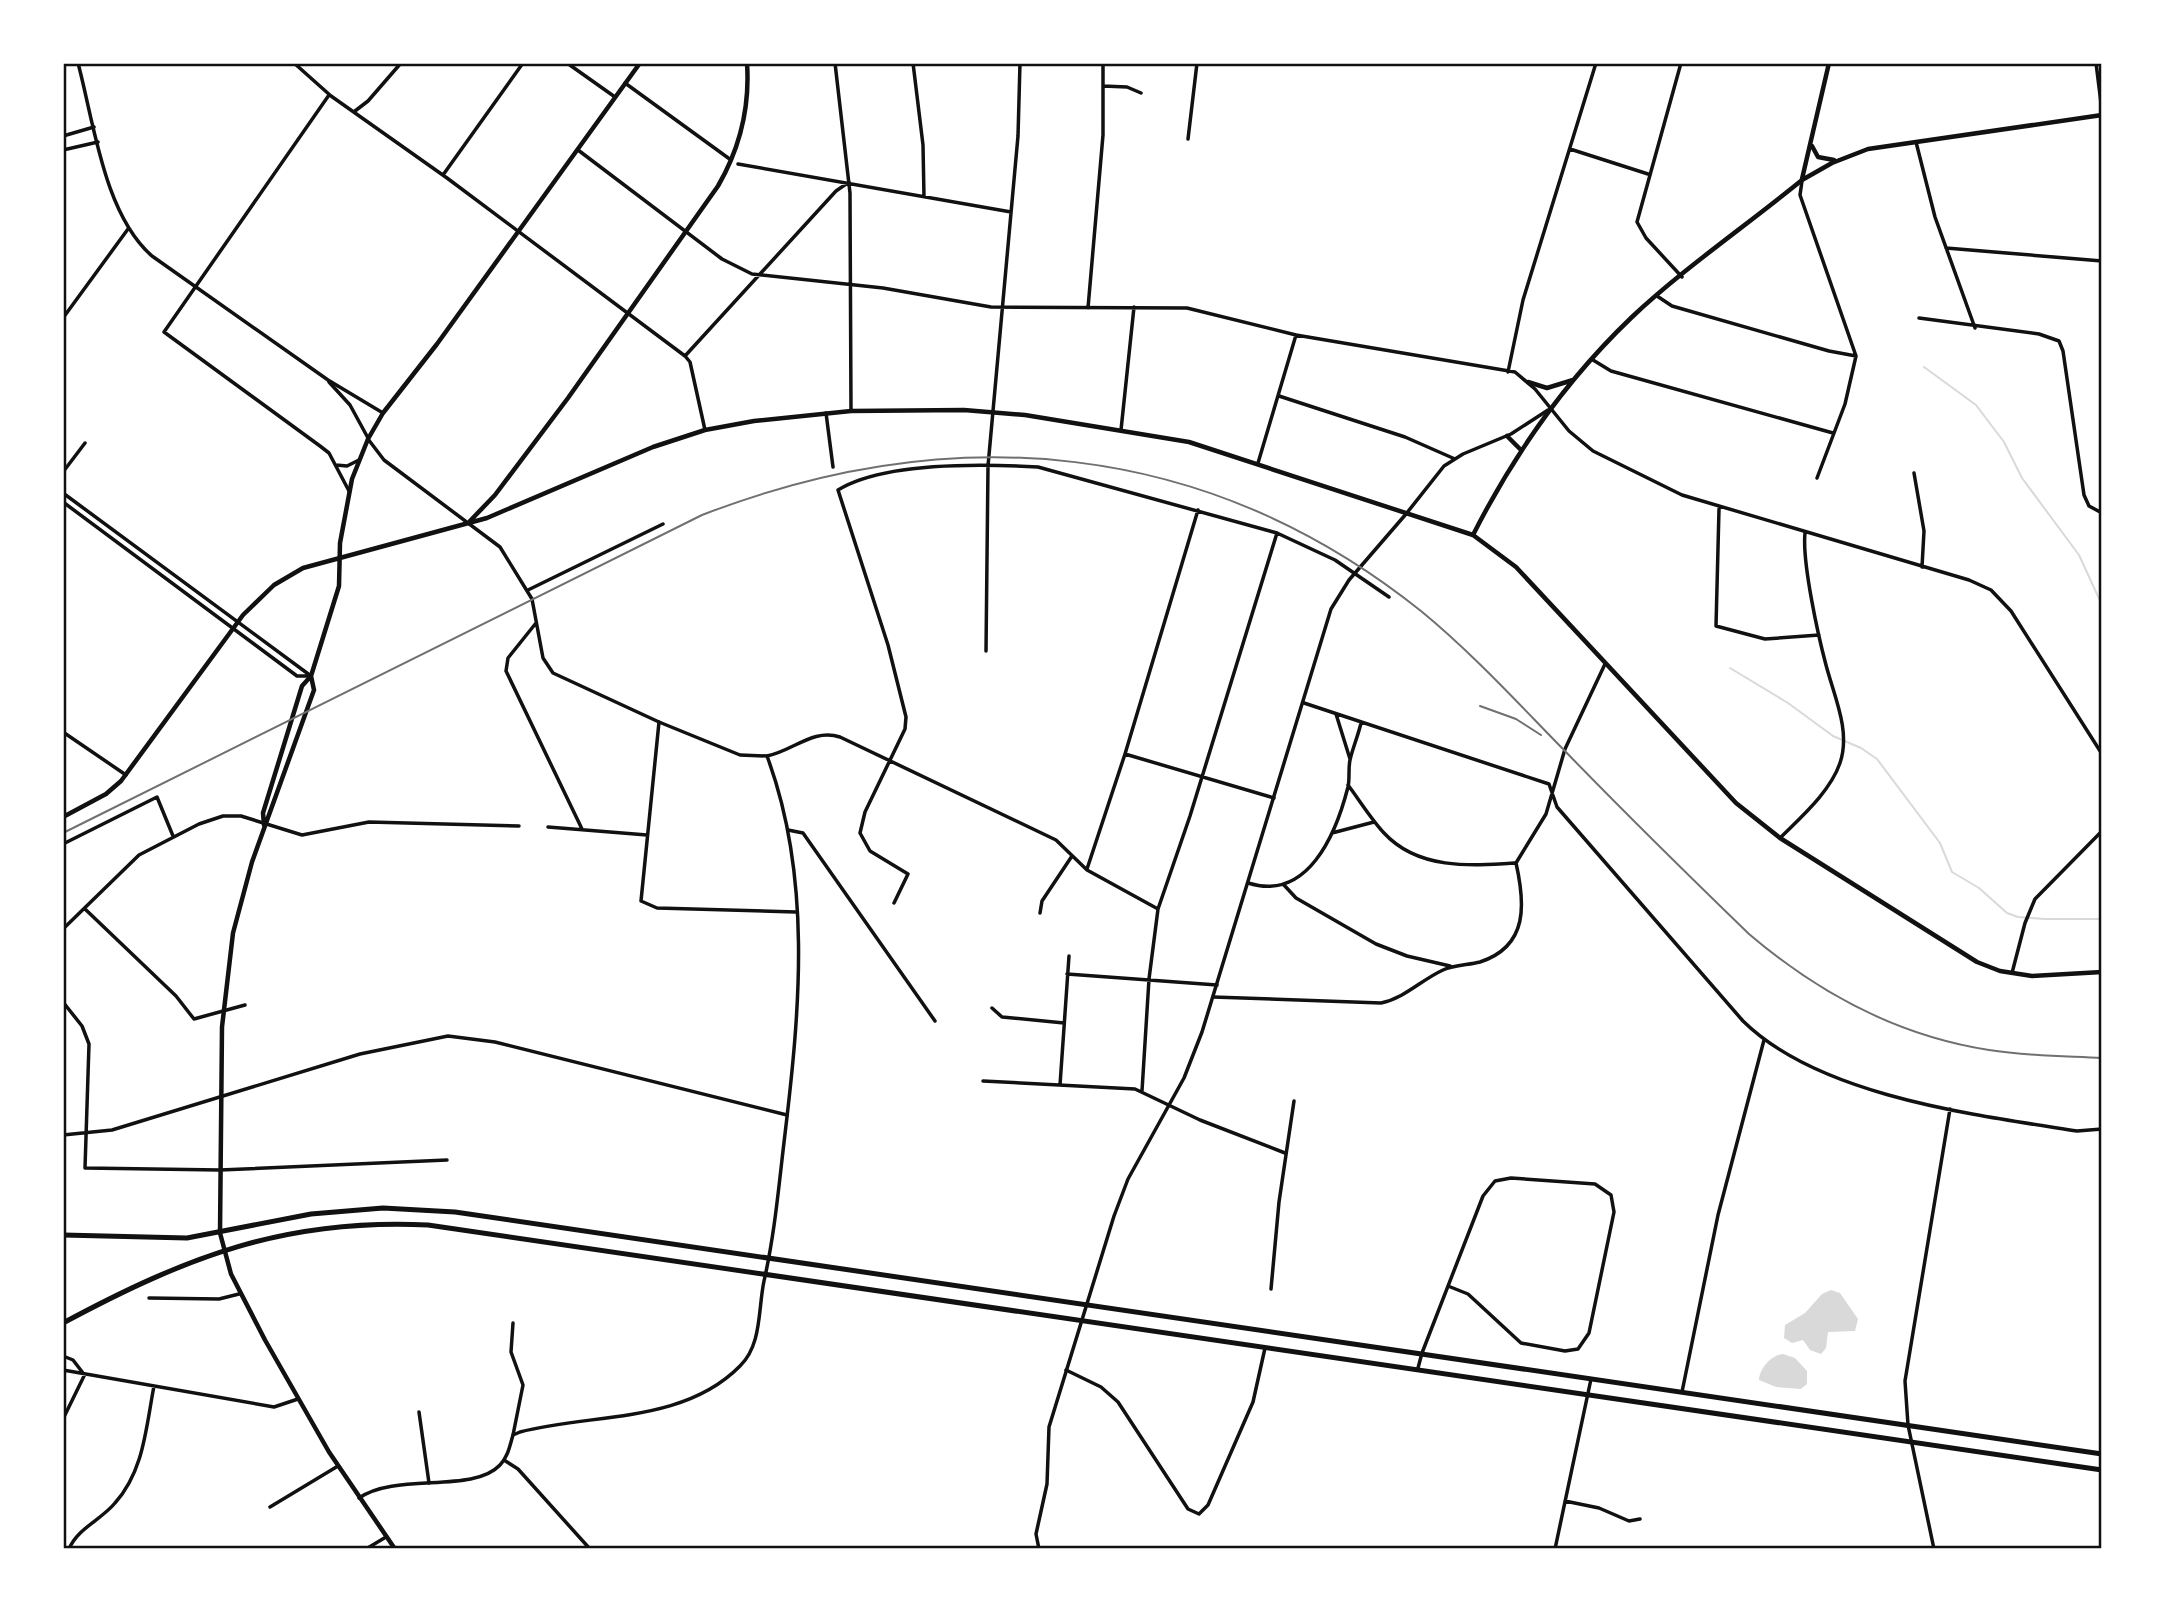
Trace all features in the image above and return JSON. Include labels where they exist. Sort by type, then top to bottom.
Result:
[{"type":"main road","points":[[264,825],[263,813],[292,718],[302,687],[311,676],[336,599],[349,491],[368,439],[383,413],[640,63]]},
{"type":"main road","points":[[469,522],[495,495],[629,314],[687,231],[731,160],[746,110],[747,63]]},
{"type":"main road","points":[[1802,180],[1829,63]]},
{"type":"main road","points":[[1473,535],[1521,450],[1550,408],[1576,377],[1628,321],[1802,180],[1838,160],[1868,149],[2102,113]]},
{"type":"main road","points":[[1811,141],[1818,157],[1838,160]]},
{"type":"main road","points":[[1528,382],[1538,387],[1555,387],[1576,377]]},
{"type":"main road","points":[[63,817],[106,794],[126,775],[234,628],[259,599],[287,577],[340,557],[487,518],[653,447],[705,430],[754,421],[850,411],[993,411],[1189,442],[1406,514],[1435,520],[1473,535],[1516,567],[1736,803],[1780,838],[1965,956],[2012,974],[2032,976],[2102,972]]},
{"type":"main road","points":[[1507,436],[1514,440],[1521,450]]},
{"type":"main road","points":[[311,676],[314,690],[271,816],[264,825],[239,906],[223,1011],[220,1233],[223,1250],[239,1294],[338,1466],[396,1549]]},
{"type":"main road","points":[[63,1235],[167,1239],[220,1233],[311,1214],[420,1209],[770,1257],[2102,1454]]},
{"type":"main road","points":[[63,1323],[158,1273],[223,1250],[322,1228],[405,1224],[453,1228],[766,1273],[2102,1470]]},
{"type":"street","points":[[78,63],[98,142],[128,229],[147,251],[328,380],[383,413]]},
{"type":"street","points":[[294,63],[329,94],[443,175],[685,356],[690,362],[705,430]]},
{"type":"street","points":[[355,111],[374,95],[401,63]]},
{"type":"street","points":[[443,175],[523,63]]},
{"type":"street","points":[[567,63],[615,97]]},
{"type":"street","points":[[835,63],[849,182],[850,411]]},
{"type":"street","points":[[913,63],[923,145],[924,197]]},
{"type":"street","points":[[986,651],[988,466],[1011,212],[1020,63]]},
{"type":"street","points":[[1088,308],[1103,135],[1103,63]]},
{"type":"street","points":[[1188,139],[1197,63]]},
{"type":"street","points":[[1508,372],[1524,300],[1596,63]]},
{"type":"street","points":[[1681,63],[1638,216],[1638,227],[1682,277]]},
{"type":"street","points":[[2096,63],[2102,113]]},
{"type":"street","points":[[625,83],[731,160]]},
{"type":"street","points":[[1103,86],[1127,87],[1141,93]]},
{"type":"street","points":[[329,94],[164,332],[320,446],[336,465],[349,491]]},
{"type":"street","points":[[63,136],[94,127]]},
{"type":"street","points":[[63,150],[98,142]]},
{"type":"street","points":[[1916,142],[1927,192],[1975,328]]},
{"type":"street","points":[[578,149],[733,266],[758,275],[851,284],[1003,308],[1172,306],[1204,311],[1296,335],[1521,375],[1569,431],[1593,451],[1682,495],[1975,582],[2003,601],[2102,754]]},
{"type":"street","points":[[1570,149],[1649,175]]},
{"type":"street","points":[[738,164],[1011,212]]},
{"type":"street","points":[[1802,180],[1800,195],[1856,356],[1849,392],[1817,478]]},
{"type":"street","points":[[685,356],[836,191],[849,182]]},
{"type":"street","points":[[63,318],[128,229]]},
{"type":"street","points":[[1946,248],[2102,261]]},
{"type":"street","points":[[1657,296],[1672,306],[1829,351],[1856,356]]},
{"type":"street","points":[[1121,430],[1134,307]]},
{"type":"street","points":[[1919,318],[1975,328],[2039,334],[2059,341],[2063,351],[2084,495],[2089,506],[2102,513]]},
{"type":"street","points":[[1258,463],[1296,335]]},
{"type":"street","points":[[1593,360],[1611,371],[1833,433]]},
{"type":"street","points":[[328,380],[350,405],[368,439],[384,460],[500,547],[532,599],[543,658],[552,673],[659,722],[740,755],[768,756],[786,751],[824,733],[840,737],[1056,839],[1087,870],[1158,909]]},
{"type":"street","points":[[1279,396],[1405,437],[1455,459]]},
{"type":"street","points":[[1039,1549],[1036,1534],[1047,1484],[1049,1427],[1066,1370],[1122,1191],[1170,1105],[1194,1055],[1331,609],[1354,574],[1406,514],[1433,476],[1455,459],[1507,436],[1550,408]]},
{"type":"street","points":[[826,413],[833,467]]},
{"type":"street","points":[[63,472],[85,443]]},
{"type":"street","points":[[336,465],[347,466],[359,460]]},
{"type":"street","points":[[894,902],[908,875],[870,851],[860,837],[865,813],[905,729],[906,717],[888,645],[838,499],[838,490],[860,479],[894,472],[988,466],[1049,469],[1277,533],[1335,560],[1389,597]]},
{"type":"street","points":[[1914,473],[1924,531],[1922,567]]},
{"type":"street","points":[[63,494],[311,676]]},
{"type":"street","points":[[63,502],[297,676],[311,676]]},
{"type":"street","points":[[1719,508],[1716,625],[1765,639],[1819,635]]},
{"type":"street","points":[[1087,870],[1125,754],[1198,510]]},
{"type":"street","points":[[528,590],[663,524]]},
{"type":"street","points":[[1142,1091],[1149,979],[1158,909],[1202,778],[1277,533]]},
{"type":"street","points":[[1780,838],[1827,787],[1842,754],[1842,724],[1819,635],[1805,533]]},
{"type":"street","points":[[536,622],[508,658],[506,671],[582,828]]},
{"type":"street","points":[[1213,997],[1373,1003],[1390,1001],[1431,976],[1453,967],[1479,962],[1496,953],[1520,923],[1524,899],[1516,863],[1541,825],[1564,751],[1605,664]]},
{"type":"street","points":[[1304,703],[1549,784],[1557,807],[1743,1021],[1764,1040],[1847,1081],[1950,1109],[2077,1131],[2102,1129]]},
{"type":"street","points":[[1336,714],[1350,760]]},
{"type":"street","points":[[659,722],[641,901],[657,908],[796,912]]},
{"type":"street","points":[[1248,883],[1265,887],[1284,885],[1311,866],[1332,833],[1349,785],[1350,760],[1361,723]]},
{"type":"street","points":[[63,732],[126,775]]},
{"type":"street","points":[[1125,754],[1274,798]]},
{"type":"street","points":[[513,1435],[668,1406],[715,1385],[746,1360],[754,1343],[770,1257],[799,997],[796,912],[788,830],[768,756]]},
{"type":"street","points":[[1349,785],[1375,822],[1391,839],[1425,858],[1460,866],[1516,863]]},
{"type":"street","points":[[63,844],[157,797],[173,836]]},
{"type":"street","points":[[63,929],[134,859],[173,836],[223,816],[241,816],[302,835],[369,822],[519,827]]},
{"type":"street","points":[[1332,833],[1375,822]]},
{"type":"street","points":[[548,827],[648,835]]},
{"type":"street","points":[[788,830],[803,833],[935,1021]]},
{"type":"street","points":[[2012,974],[2025,923],[2035,899],[2102,831]]},
{"type":"street","points":[[1040,913],[1042,901],[1072,856]]},
{"type":"street","points":[[1284,885],[1296,898],[1376,944],[1407,956],[1453,967]]},
{"type":"street","points":[[85,909],[176,996],[194,1019],[245,1005]]},
{"type":"street","points":[[1060,1085],[1069,956]]},
{"type":"street","points":[[1067,974],[1216,985]]},
{"type":"street","points":[[63,1002],[82,1026],[89,1044],[85,1168],[219,1170],[447,1160]]},
{"type":"street","points":[[992,1009],[1002,1017],[1064,1023]]},
{"type":"street","points":[[63,1135],[112,1130],[325,1062],[456,1036],[495,1042],[787,1115]]},
{"type":"street","points":[[1682,1392],[1718,1215],[1764,1040]]},
{"type":"street","points":[[983,1081],[1142,1091],[1285,1153]]},
{"type":"street","points":[[1271,1289],[1285,1153],[1294,1101]]},
{"type":"street","points":[[1934,1549],[1908,1425],[1906,1369],[1950,1109]]},
{"type":"street","points":[[1418,1368],[1422,1353],[1448,1286],[1483,1196],[1495,1181],[1511,1178],[1595,1184],[1611,1195],[1614,1212],[1587,1339],[1578,1349],[1568,1351],[1524,1345],[1468,1294],[1448,1286]]},
{"type":"street","points":[[149,1298],[219,1298],[239,1294]]},
{"type":"street","points":[[359,1498],[376,1489],[478,1476],[494,1470],[504,1461],[513,1435],[523,1385],[511,1352],[513,1323]]},
{"type":"street","points":[[1066,1370],[1101,1387],[1118,1402],[1188,1509],[1199,1514],[1208,1505],[1253,1402],[1265,1347]]},
{"type":"street","points":[[63,1356],[68,1356],[85,1374]]},
{"type":"street","points":[[63,1370],[274,1407],[298,1399]]},
{"type":"street","points":[[63,1419],[85,1374]]},
{"type":"street","points":[[1555,1549],[1591,1379]]},
{"type":"street","points":[[69,1549],[80,1533],[114,1505],[136,1473],[154,1386]]},
{"type":"street","points":[[419,1412],[429,1483]]},
{"type":"street","points":[[504,1461],[518,1469],[590,1549]]},
{"type":"street","points":[[270,1507],[338,1466]]},
{"type":"street","points":[[1565,1501],[1599,1508],[1629,1521],[1640,1519]]},
{"type":"street","points":[[366,1549],[386,1536]]},
{"type":"shaded area","points":[[1831,1290],[1840,1293],[1858,1319],[1855,1331],[1828,1332],[1826,1348],[1821,1354],[1810,1350],[1803,1340],[1792,1343],[1784,1338],[1785,1325],[1805,1313],[1822,1294]]},
{"type":"shaded area","points":[[1783,1354],[1795,1358],[1807,1371],[1807,1384],[1801,1389],[1776,1387],[1759,1380],[1767,1363]]},
{"type":"waterway","points":[[1924,367],[1976,405],[2004,442],[2022,478],[2079,555],[2102,605]]},
{"type":"waterway","points":[[1730,668],[1788,703],[1833,736],[1861,748],[1877,759],[1940,843],[1952,872],[1979,888],[2007,913],[2018,917],[2044,919],[2102,919]]},
{"type":"railway","points":[[63,833],[702,515],[796,484],[890,465],[983,457],[1075,462],[1165,479],[1253,510],[1339,554],[1421,611],[1475,660],[1749,934],[1803,975],[1832,993],[1892,1023],[1956,1043],[2017,1054],[2102,1058]]},
{"type":"railway","points":[[1480,706],[1516,719],[1541,735]]}]
